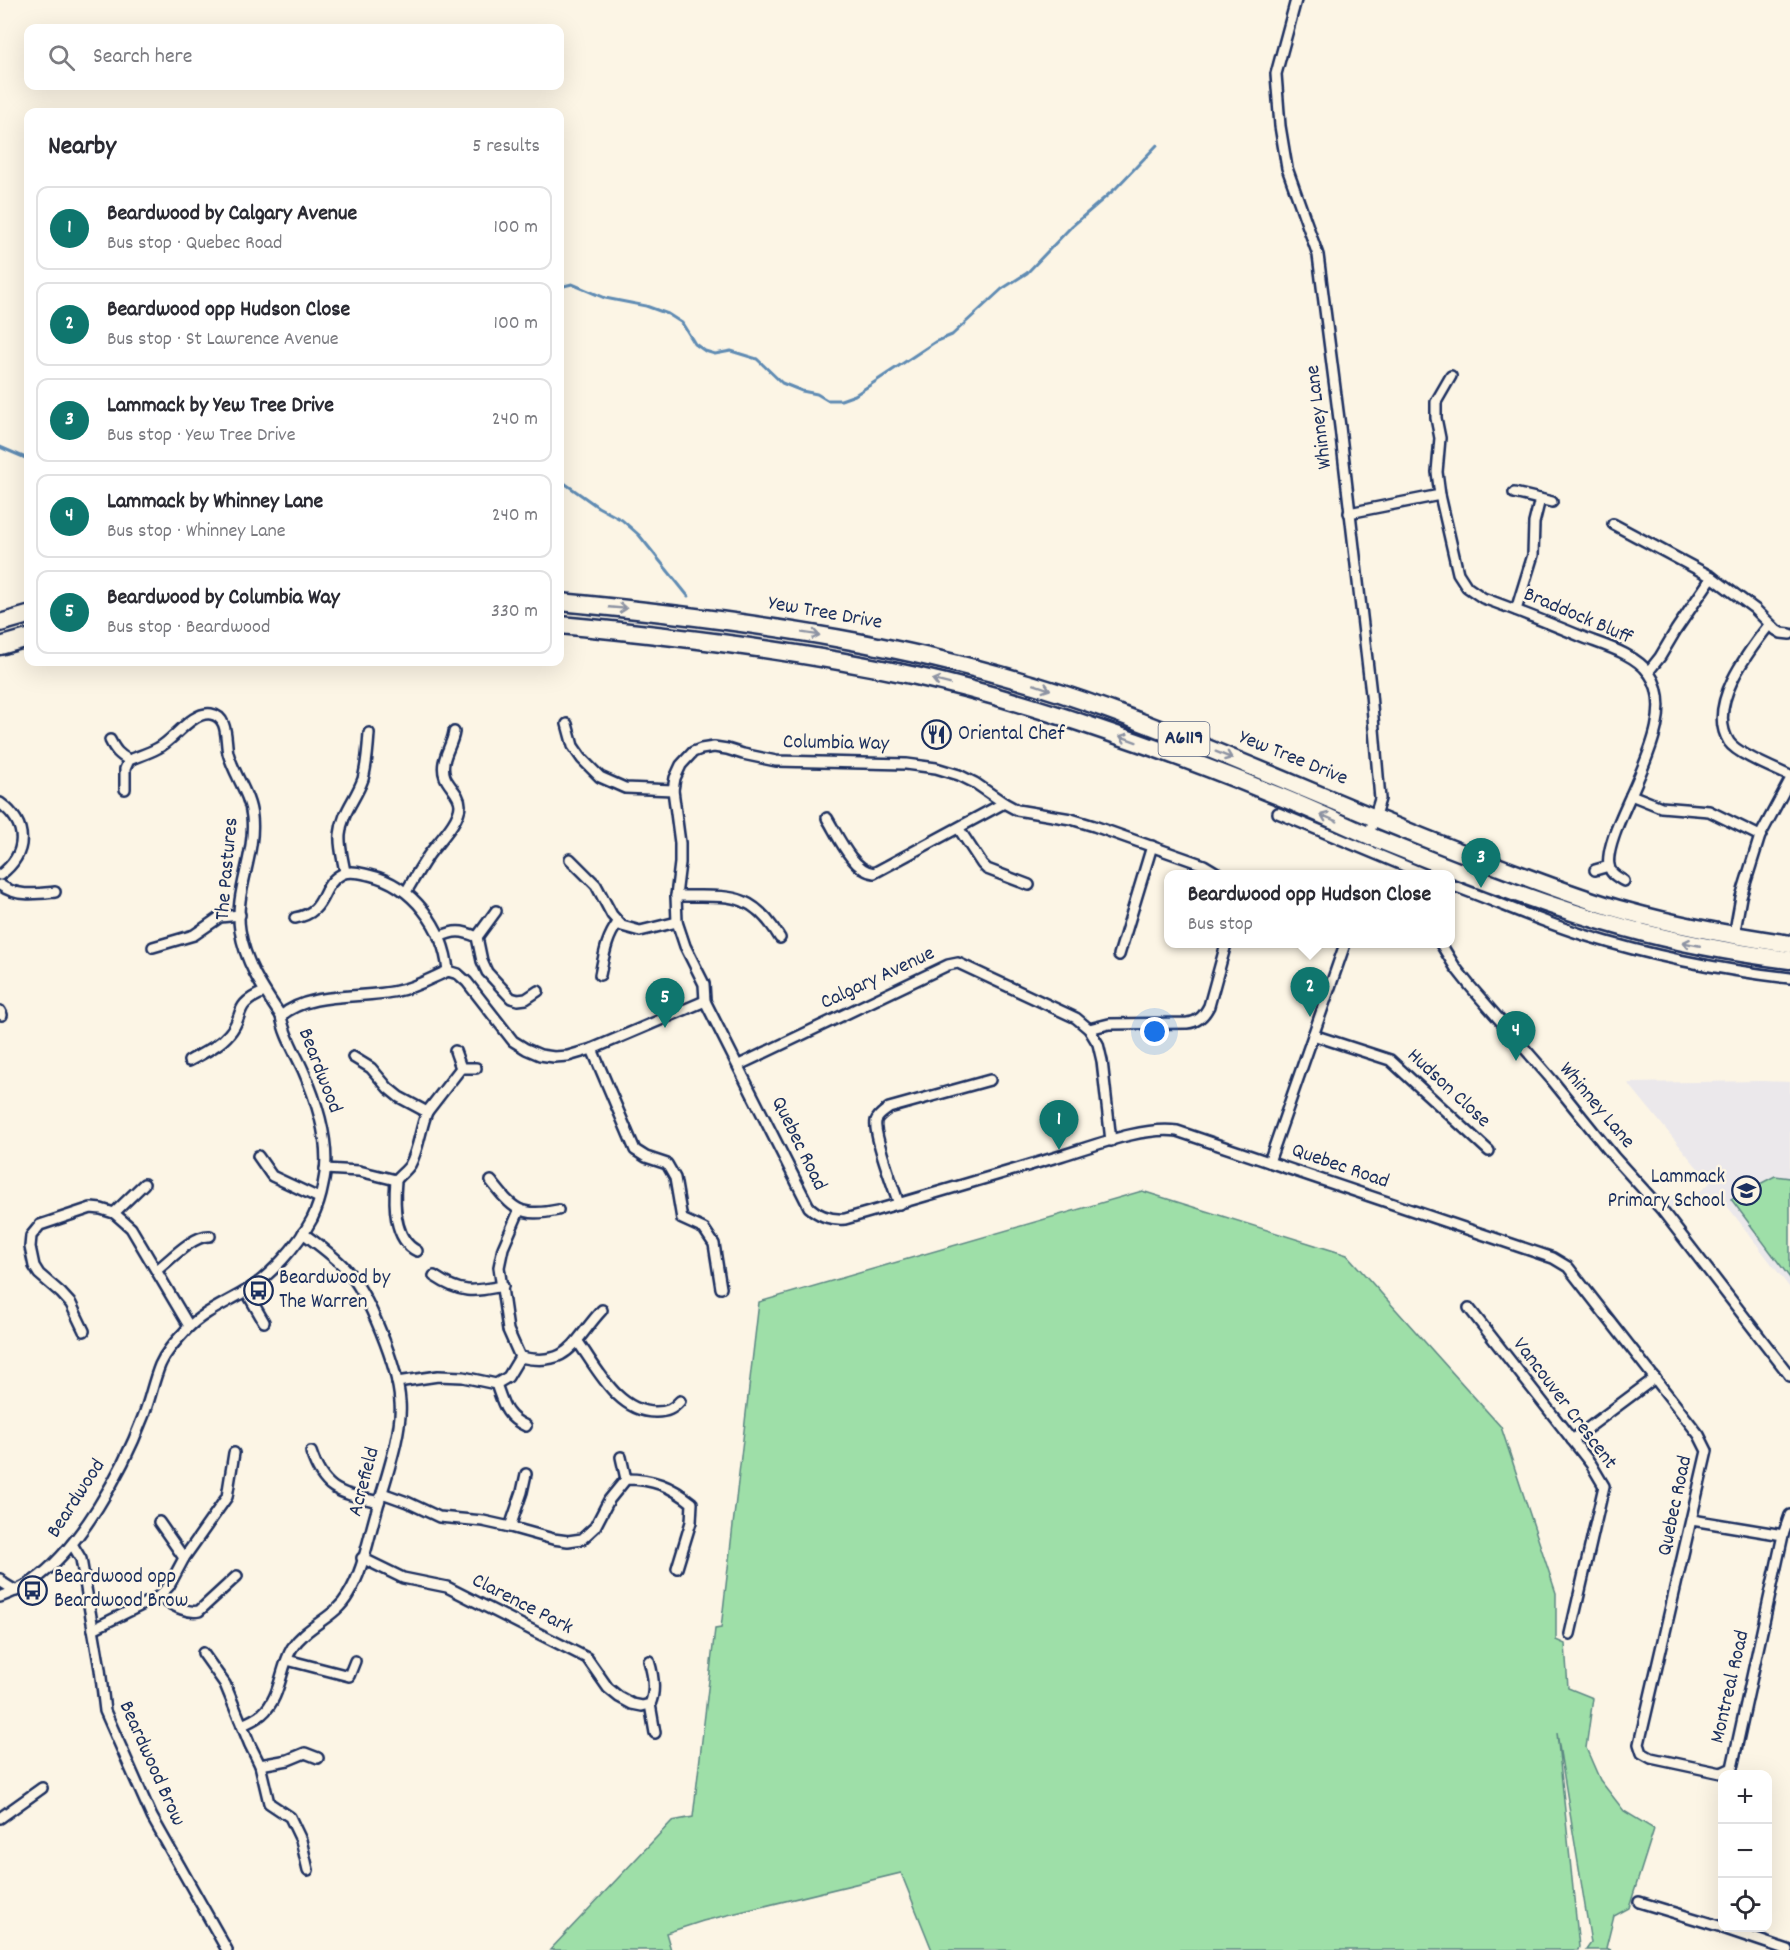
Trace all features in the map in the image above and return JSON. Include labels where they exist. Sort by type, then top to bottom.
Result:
[{"type":"highway","name":"Yew Tree Drive","points":[[564,603],[634,609],[852,640],[1016,679],[1109,710],[1289,780],[1434,842],[1582,898],[1790,960]]},
{"type":"highway","points":[[0,623],[24,616]]},
{"type":"highway","name":"Yew Tree Drive","points":[[564,625],[782,651],[919,677],[1011,701],[1102,730],[1272,793],[1369,835],[1423,870]]},
{"type":"highway","points":[[782,651],[786,630]]},
{"type":"highway","points":[[0,646],[24,639]]},
{"type":"highway","points":[[1011,701],[1016,679]]},
{"type":"highway","name":"Yew Tree Drive","points":[[1455,879],[1549,904],[1625,928],[1689,944],[1790,944]]},
{"type":"street","name":"Whinney Lane","points":[[1296,0],[1276,74],[1280,126],[1287,168],[1318,255],[1371,694],[1380,799],[1369,835]]},
{"type":"street","name":"Braddock Bluff","points":[[1451,376],[1436,402],[1440,438],[1437,472],[1458,573],[1467,587],[1483,598],[1620,652],[1648,672],[1656,692],[1657,723],[1650,751],[1611,844],[1609,866]]},
{"type":"street","points":[[1514,493],[1552,502]]},
{"type":"street","points":[[1349,513],[1440,495]]},
{"type":"street","points":[[1516,610],[1533,555],[1534,523],[1540,499]]},
{"type":"street","points":[[1613,524],[1712,578],[1755,609],[1769,625],[1781,633],[1790,634]]},
{"type":"street","points":[[1648,672],[1712,578]]},
{"type":"street","points":[[1733,944],[1741,897],[1760,836],[1790,778],[1738,750],[1729,741],[1723,721],[1725,697],[1740,665],[1769,625]]},
{"type":"street","name":"The Pastures","points":[[129,760],[159,748],[188,723],[203,715],[214,715],[222,722],[228,754],[246,795],[252,816],[251,848],[240,928],[250,965],[264,992],[281,1016]]},
{"type":"street","points":[[567,724],[573,746],[600,777],[625,788],[673,790]]},
{"type":"street","points":[[406,892],[459,814],[458,795],[444,775],[444,758],[453,741],[454,732]]},
{"type":"street","points":[[345,872],[339,838],[341,826],[347,807],[363,778],[368,756],[369,733]]},
{"type":"street","points":[[110,740],[114,749],[129,760],[125,769],[125,789]]},
{"type":"street","name":"Columbia Way","points":[[705,1001],[704,984],[685,945],[677,922],[676,896],[680,843],[673,790],[678,772],[687,758],[701,749],[714,747],[727,749],[776,761],[921,765],[959,775],[1017,810],[1071,819],[1095,826],[1212,870]]},
{"type":"street","points":[[1631,795],[1661,807],[1709,811],[1760,836]]},
{"type":"street","points":[[0,803],[21,827],[22,844],[18,857],[0,875]]},
{"type":"street","points":[[827,818],[857,866],[866,872],[874,873],[1004,803]]},
{"type":"street","points":[[1278,813],[1423,870],[1434,842]]},
{"type":"street","points":[[959,829],[982,864],[1029,885]]},
{"type":"street","points":[[1119,955],[1152,846]]},
{"type":"street","points":[[570,859],[596,885],[618,923],[640,931],[677,922]]},
{"type":"street","points":[[1595,870],[1609,866],[1614,875],[1624,881]]},
{"type":"street","points":[[295,918],[305,916],[316,909],[334,878],[345,872],[375,876],[406,892],[423,910],[439,938],[445,953],[448,971],[458,974],[467,982],[513,1041],[540,1055],[568,1056],[592,1049],[705,1001]]},
{"type":"street","points":[[0,885],[15,893],[56,892]]},
{"type":"street","points":[[1455,887],[1555,925],[1623,946],[1701,964],[1790,978]]},
{"type":"street","points":[[676,896],[734,897],[746,901],[758,909],[770,922],[780,938]]},
{"type":"street","points":[[496,911],[477,937],[487,972],[511,998],[526,999],[538,991]]},
{"type":"street","points":[[153,947],[194,936],[220,917],[240,915]]},
{"type":"street","points":[[600,975],[607,944],[618,923]]},
{"type":"street","points":[[439,938],[452,932],[464,931],[477,937]]},
{"type":"street","points":[[1111,1141],[1102,1061],[1098,1044],[1089,1029],[1109,1024],[1187,1023],[1199,1020],[1209,1006],[1225,948]]},
{"type":"street","points":[[1269,1162],[1344,948]]},
{"type":"street","name":"Whinney Lane","points":[[1443,948],[1470,986],[1552,1080],[1614,1157],[1661,1209],[1790,1377]]},
{"type":"street","name":"Calgary Avenue","points":[[739,1065],[948,965],[958,963],[1076,1018],[1089,1029]]},
{"type":"street","name":"Beardwood","points":[[0,1597],[33,1582],[72,1544],[99,1504],[129,1451],[164,1358],[170,1348],[189,1326],[246,1291],[278,1264],[313,1218],[320,1198],[325,1169],[322,1132],[311,1089],[283,1028],[281,1016],[289,1008],[338,996],[394,992],[415,987],[448,971]]},
{"type":"street","points":[[189,1061],[222,1042],[231,1032],[241,1008],[249,998],[264,992]]},
{"type":"street","name":"Quebec Road","points":[[705,1001],[809,1207],[816,1214],[834,1220],[899,1204],[1157,1129],[1177,1131],[1562,1262],[1655,1378],[1705,1444],[1707,1451],[1639,1744]]},
{"type":"street","name":"Hudson Close","points":[[1312,1035],[1390,1060],[1489,1151]]},
{"type":"street","points":[[592,1049],[635,1150],[646,1157],[668,1164],[675,1178],[682,1220],[704,1229],[714,1244],[721,1288]]},
{"type":"street","points":[[455,1051],[461,1068]]},
{"type":"street","points":[[353,1057],[371,1068],[399,1097],[427,1113]]},
{"type":"street","points":[[461,1068],[476,1068]]},
{"type":"street","points":[[417,1251],[405,1242],[397,1222],[396,1180],[410,1165],[427,1113],[461,1068]]},
{"type":"street","points":[[899,1204],[878,1137],[876,1125],[882,1113],[889,1108],[990,1080]]},
{"type":"street","points":[[258,1156],[272,1176],[320,1198]]},
{"type":"street","points":[[325,1169],[359,1171],[396,1180]]},
{"type":"street","points":[[491,1181],[503,1197],[519,1211],[529,1214],[558,1210]]},
{"type":"street","points":[[114,1212],[144,1184]]},
{"type":"street","points":[[84,1331],[71,1304],[39,1274],[34,1266],[30,1247],[31,1236],[40,1225],[91,1208],[114,1212],[130,1228],[189,1326]]},
{"type":"street","points":[[519,1211],[503,1248],[500,1267],[508,1330],[520,1357]]},
{"type":"street","name":"Acrefield","points":[[242,1725],[262,1714],[270,1705],[292,1648],[305,1632],[338,1609],[348,1596],[357,1578],[398,1425],[400,1403],[397,1382],[379,1328],[359,1287],[345,1268],[303,1233]]},
{"type":"street","points":[[157,1270],[193,1241],[204,1235],[210,1236]]},
{"type":"street","points":[[434,1276],[447,1285],[463,1291],[478,1291],[503,1286]]},
{"type":"street","points":[[246,1291],[264,1322]]},
{"type":"street","name":"Vancouver Crescent","points":[[1469,1308],[1591,1464],[1604,1486],[1570,1634]]},
{"type":"street","points":[[520,1357],[534,1360],[559,1357],[578,1342],[587,1326],[602,1310]]},
{"type":"street","points":[[578,1342],[612,1390],[634,1407],[647,1413],[664,1412],[673,1409],[680,1401]]},
{"type":"street","points":[[397,1382],[438,1376],[463,1377],[496,1384],[508,1377],[520,1357]]},
{"type":"street","points":[[1572,1440],[1655,1378]]},
{"type":"street","points":[[496,1384],[506,1411],[515,1421],[526,1426]]},
{"type":"street","points":[[311,1452],[323,1479],[333,1488],[345,1494],[407,1502],[440,1517],[483,1521],[553,1539],[582,1539],[595,1527],[609,1500],[626,1479]]},
{"type":"street","points":[[93,1629],[158,1597],[169,1586],[184,1558],[227,1497],[234,1453]]},
{"type":"street","points":[[621,1457],[626,1479]]},
{"type":"street","points":[[510,1527],[526,1474]]},
{"type":"street","points":[[626,1479],[646,1479],[680,1493],[692,1503],[691,1522],[677,1568]]},
{"type":"street","name":"Montreal Road","points":[[1639,1744],[1642,1753],[1652,1758],[1721,1773],[1732,1768],[1790,1515]]},
{"type":"street","points":[[1692,1520],[1784,1535]]},
{"type":"street","points":[[159,1522],[184,1558]]},
{"type":"street","name":"Beardwood Brow","points":[[72,1544],[81,1560],[105,1711],[152,1817],[227,1950]]},
{"type":"street","name":"Clarence Park","points":[[362,1558],[403,1578],[447,1587],[587,1658],[608,1689],[619,1697],[632,1704],[642,1706],[650,1704]]},
{"type":"street","points":[[158,1597],[192,1612],[199,1611],[237,1576]]},
{"type":"street","points":[[0,1579],[16,1591]]},
{"type":"street","points":[[203,1653],[225,1684],[260,1765],[269,1803],[290,1817],[301,1840],[308,1870]]},
{"type":"street","points":[[287,1659],[349,1676],[355,1660]]},
{"type":"street","points":[[649,1660],[653,1677],[650,1704],[655,1733]]},
{"type":"street","points":[[260,1765],[288,1760],[304,1752],[318,1758]]},
{"type":"street","points":[[0,1818],[42,1788]]},
{"type":"street","points":[[1639,1902],[1718,1926]]},
{"type":"street","points":[[1737,1932],[1788,1950]]},
{"type":"shaded area","name":"Lammack Primary School","points":[[1790,1082],[1790,1288],[1728,1207],[1679,1204],[1671,1209],[1666,1202],[1682,1197],[1694,1197],[1710,1183],[1628,1083]]},
{"type":"green space","points":[[1775,1176],[1790,1178],[1790,1278],[1731,1199]]},
{"type":"green space","points":[[1142,1191],[1347,1255],[1501,1427],[1556,1593],[1556,1640],[1565,1644],[1568,1688],[1593,1698],[1586,1748],[1600,1780],[1624,1811],[1654,1829],[1629,1908],[1614,1916],[1606,1948],[1611,1950],[1586,1950],[1591,1943],[1557,1733],[1578,1950],[932,1950],[901,1873],[703,1921],[666,1933],[671,1950],[550,1950],[672,1821],[693,1817],[715,1629],[721,1628],[759,1302]]},
{"type":"waterway","points":[[564,286],[572,284],[605,298],[646,306],[668,314],[682,323],[695,344],[705,351],[715,354],[731,351],[757,359],[782,383],[817,394],[827,400],[841,400],[855,395],[935,342],[952,335],[1002,289],[1027,273],[1071,227],[1116,188],[1157,145]]},
{"type":"waterway","points":[[0,447],[24,457]]},
{"type":"waterway","points":[[564,483],[598,507],[622,520],[639,535],[688,596]]},
{"type":"place","name":"Oriental Chef","points":[[937,735]]},
{"type":"place","name":"Lammack by Yew Tree Drive","points":[[1481,888]]},
{"type":"place","name":"Beardwood opp Hudson Close","points":[[1310,1017]]},
{"type":"place","name":"Beardwood by Columbia Way","points":[[665,1028]]},
{"type":"place","name":"Lammack by Whinney Lane","points":[[1516,1061]]},
{"type":"place","name":"Beardwood by Calgary Avenue","points":[[1059,1150]]},
{"type":"place","name":"Lammack Primary School","points":[[1746,1190]]},
{"type":"place","name":"Beardwood by The Warren","points":[[258,1291]]},
{"type":"place","name":"Beardwood opp Beardwood Brow","points":[[33,1590]]}]
